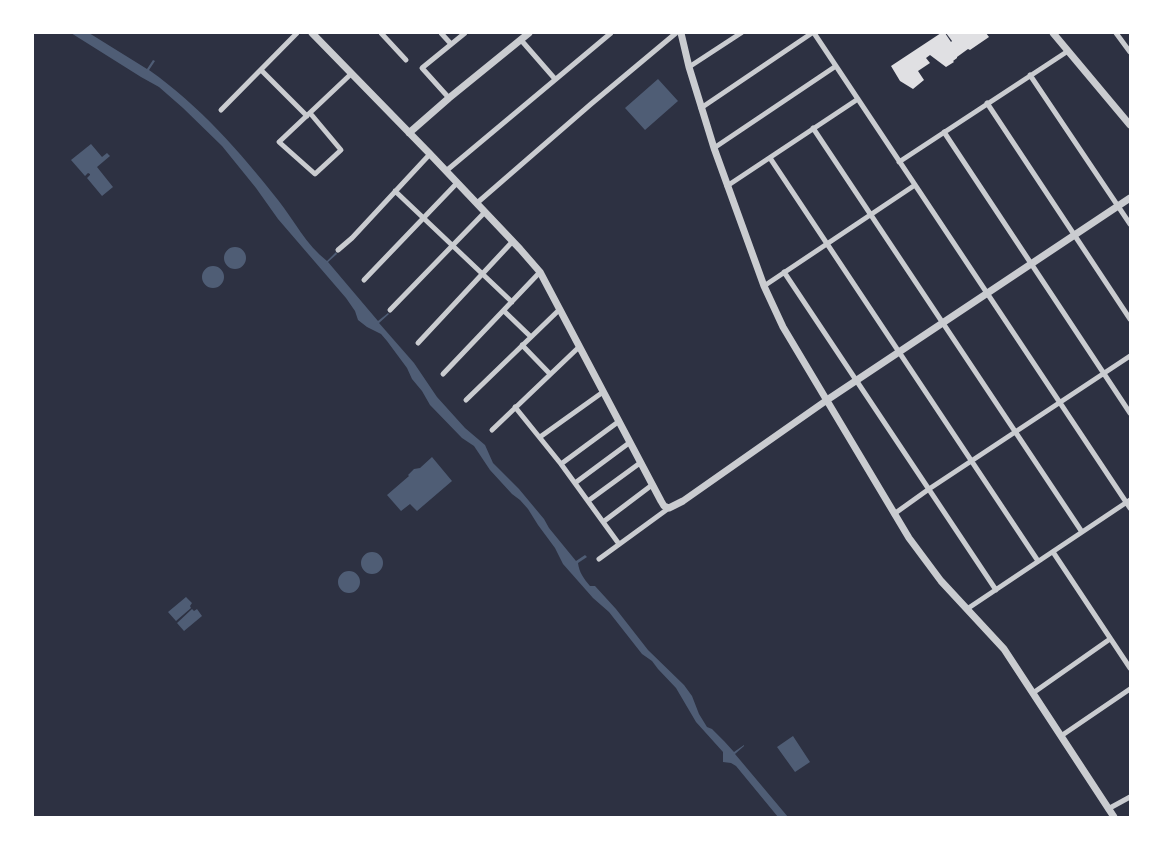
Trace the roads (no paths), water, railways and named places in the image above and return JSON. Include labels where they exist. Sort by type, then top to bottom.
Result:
[{"type":"street","points":[[221,110],[297,33]]},
{"type":"street","points":[[312,33],[410,132],[540,272],[629,443],[664,506],[669,508]]},
{"type":"street","points":[[381,33],[406,60]]},
{"type":"street","points":[[441,33],[451,44]]},
{"type":"street","points":[[449,98],[422,68],[465,33]]},
{"type":"street","points":[[410,132],[529,33]]},
{"type":"street","points":[[446,171],[611,33]]},
{"type":"street","points":[[477,203],[676,33]]},
{"type":"street","points":[[681,33],[701,108],[727,186],[764,286],[783,327],[909,538],[932,570],[1004,649],[1113,817]]},
{"type":"street","points":[[689,67],[741,33]]},
{"type":"street","points":[[701,108],[813,33],[1059,403],[1129,504],[1082,532],[967,609]]},
{"type":"street","points":[[1053,33],[1130,125]]},
{"type":"street","points":[[1116,33],[1130,52]]},
{"type":"street","points":[[521,40],[555,80]]},
{"type":"street","points":[[899,162],[1068,51]]},
{"type":"street","points":[[714,148],[836,66]]},
{"type":"street","points":[[261,70],[309,115],[341,150],[315,174],[279,142],[309,115],[351,74]]},
{"type":"street","points":[[1030,75],[1130,224]]},
{"type":"street","points":[[727,186],[858,99]]},
{"type":"street","points":[[987,104],[1130,319]]},
{"type":"street","points":[[813,128],[1082,532]]},
{"type":"street","points":[[944,132],[1130,413]]},
{"type":"street","points":[[338,250],[352,238],[430,154]]},
{"type":"street","points":[[770,158],[1038,561]]},
{"type":"street","points":[[364,280],[457,183]]},
{"type":"street","points":[[764,286],[915,185]]},
{"type":"street","points":[[395,191],[512,302]]},
{"type":"street","points":[[598,559],[827,400],[1130,198]]},
{"type":"street","points":[[390,310],[485,212]]},
{"type":"street","points":[[418,343],[513,241]]},
{"type":"street","points":[[443,374],[540,272]]},
{"type":"street","points":[[784,272],[996,590]]},
{"type":"street","points":[[466,400],[560,309]]},
{"type":"street","points":[[504,311],[531,337]]},
{"type":"street","points":[[522,345],[550,374]]},
{"type":"street","points":[[492,430],[579,347]]},
{"type":"street","points":[[894,514],[1130,356]]},
{"type":"street","points":[[540,438],[603,392]]},
{"type":"street","points":[[515,407],[561,464],[619,544]]},
{"type":"street","points":[[561,464],[618,422]]},
{"type":"street","points":[[575,483],[629,443]]},
{"type":"street","points":[[588,501],[640,463]]},
{"type":"street","points":[[603,522],[652,485]]},
{"type":"street","points":[[1053,552],[1130,668]]},
{"type":"street","points":[[1033,693],[1110,639]]},
{"type":"street","points":[[1061,736],[1130,689]]},
{"type":"street","points":[[1108,809],[1130,796]]},
{"type":"water","points":[[71,33],[89,33],[147,69],[153,60],[155,61],[149,70],[202,114],[234,147],[278,200],[313,248],[327,261],[336,252],[337,254],[328,262],[378,321],[389,314],[379,323],[414,363],[437,397],[465,428],[485,445],[493,463],[519,489],[576,561],[585,555],[587,557],[578,563],[586,581],[590,586],[595,586],[648,650],[684,685],[707,727],[712,729],[734,752],[744,745],[735,754],[788,817],[778,817],[736,766],[723,762],[723,752],[696,722],[676,688],[652,661],[642,654],[609,612],[593,598],[563,564],[555,548],[528,509],[490,470],[474,446],[462,438],[430,405],[407,368],[381,334],[358,320],[346,298],[278,219],[222,146],[159,87]]},
{"type":"water","points":[[658,79],[678,101],[645,130],[625,108]]},
{"type":"water","points":[[91,144],[102,157],[107,153],[110,156],[97,167],[113,187],[102,196],[87,178],[90,174],[85,176],[71,160]]},
{"type":"water","points":[[235,247],[243,250],[246,258],[243,266],[235,269],[227,266],[224,258],[227,250]]},
{"type":"water","points":[[213,266],[221,269],[224,277],[221,285],[213,288],[205,285],[202,277],[205,269]]},
{"type":"water","points":[[432,457],[452,481],[417,511],[410,504],[401,511],[387,495],[414,469],[420,468]]},
{"type":"water","points":[[372,552],[380,555],[383,563],[380,571],[372,574],[364,571],[361,563],[364,555]]},
{"type":"water","points":[[349,571],[357,574],[360,582],[357,590],[349,593],[341,590],[338,582],[341,574]]},
{"type":"water","points":[[186,597],[192,603],[191,608],[176,621],[168,612]]},
{"type":"water","points":[[192,609],[194,611],[197,609],[202,616],[184,631],[177,623]]},
{"type":"water","points":[[793,736],[810,762],[795,772],[777,747]]}]
